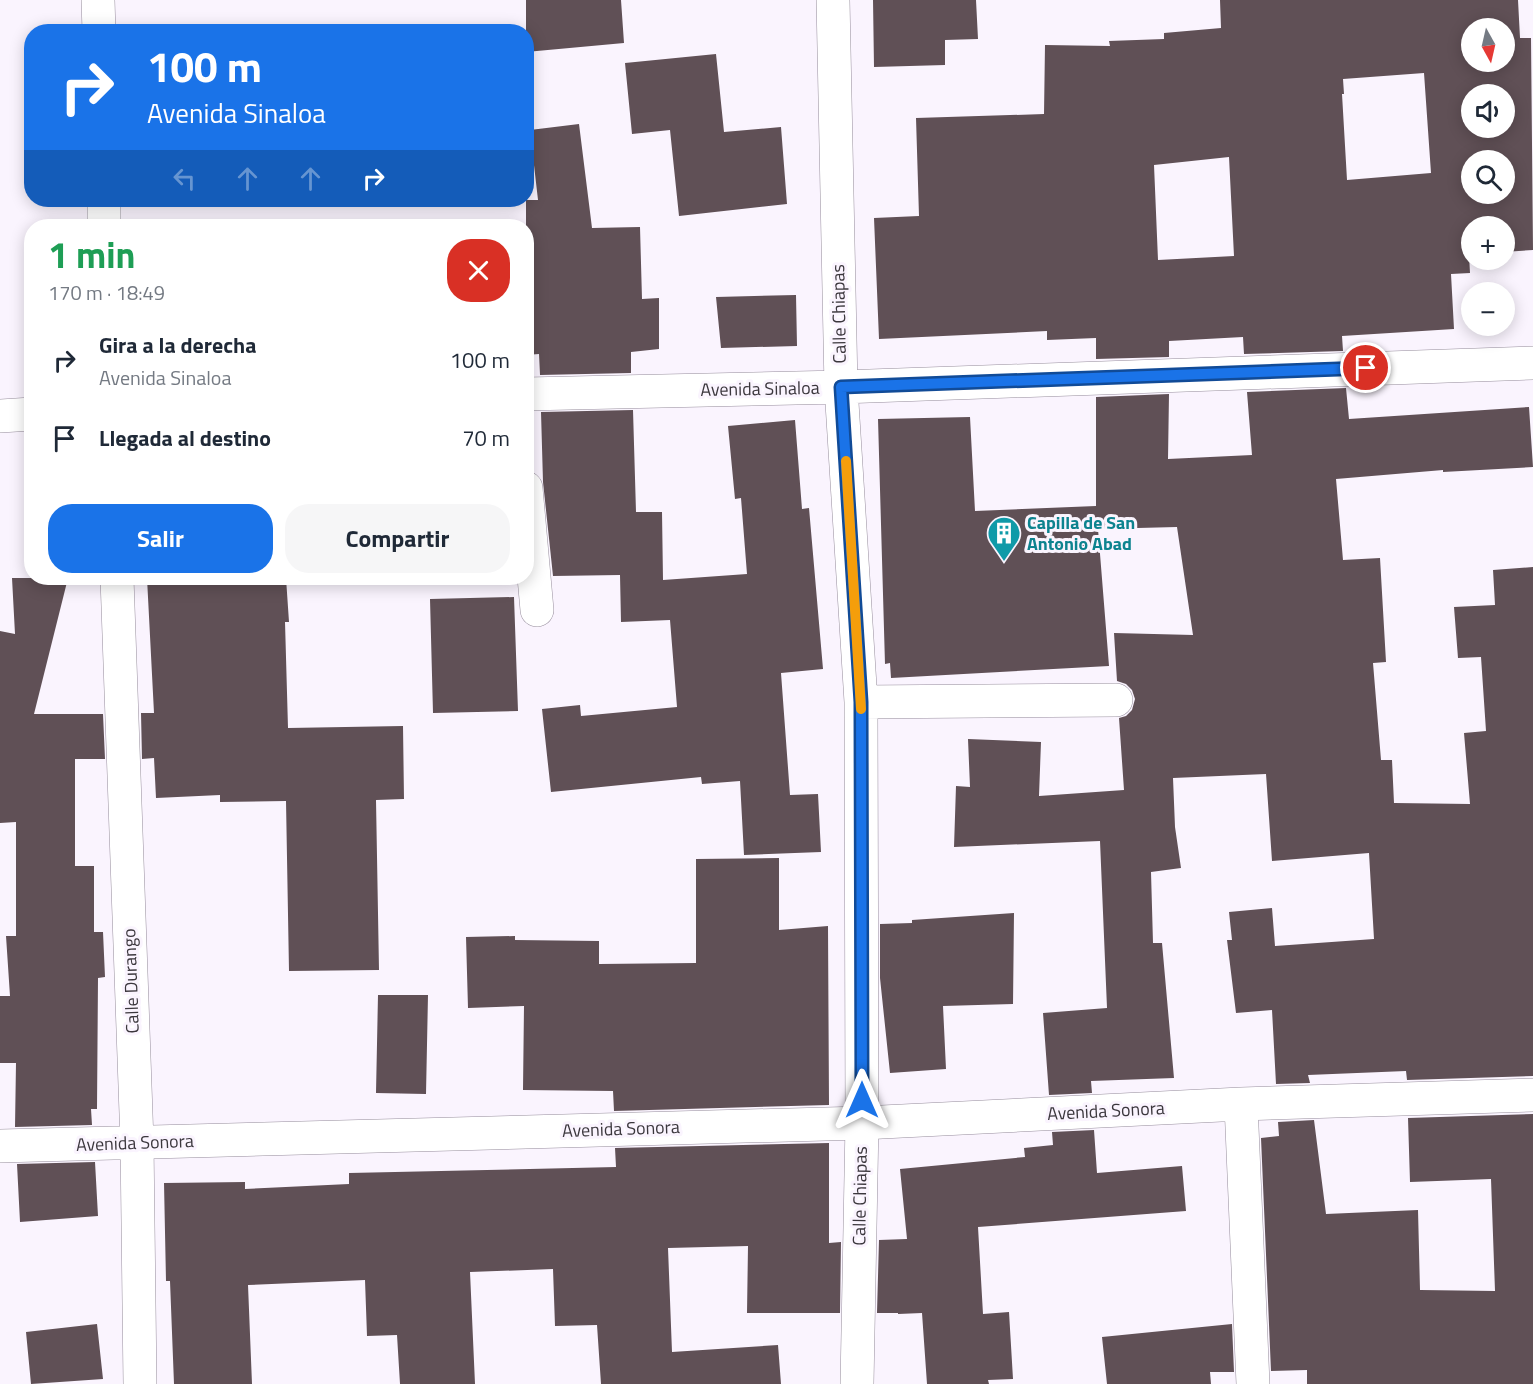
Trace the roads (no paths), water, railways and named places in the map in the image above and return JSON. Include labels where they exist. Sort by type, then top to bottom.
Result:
[{"type":"street","points":[[98,0],[99,24]]},
{"type":"street","name":"Calle Chiapas","points":[[833,0],[841,387],[861,702],[862,1123],[857,1384]]},
{"type":"street","name":"Avenida Sinaloa","points":[[534,394],[841,387],[1533,363]]},
{"type":"street","points":[[0,416],[24,414]]},
{"type":"street","points":[[534,577],[537,610]]},
{"type":"street","name":"Calle Durango","points":[[117,585],[137,1143],[140,1384]]},
{"type":"street","points":[[861,702],[1116,700]]},
{"type":"street","name":"Avenida Sonora","points":[[0,1146],[862,1123],[1241,1104],[1533,1095]]},
{"type":"street","points":[[1241,1104],[1253,1384]]},
{"type":"place","name":"Capilla de San Antonio Abad","points":[[1004,562]]}]
